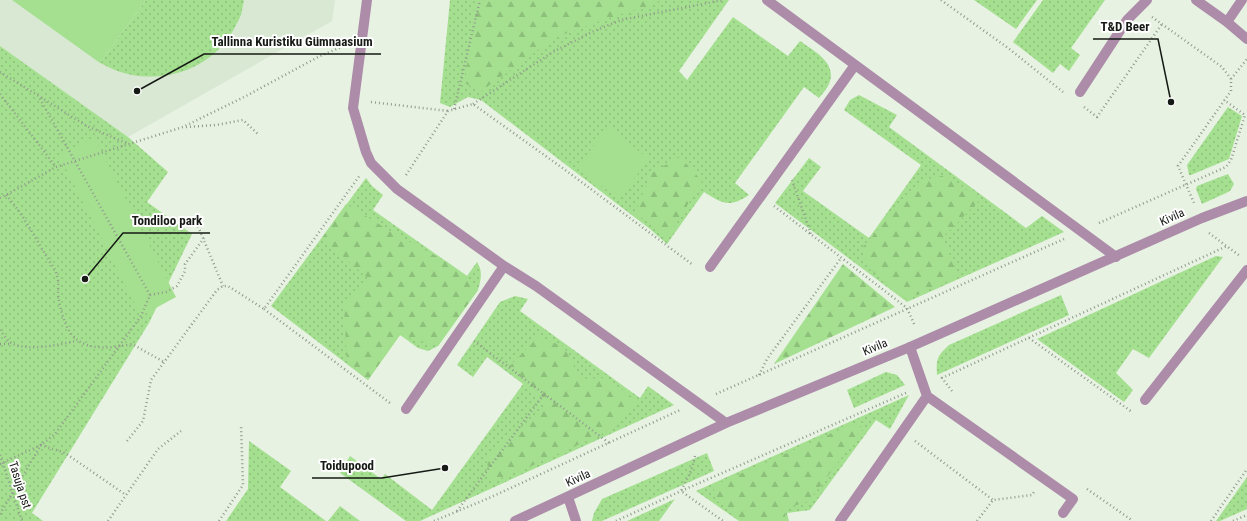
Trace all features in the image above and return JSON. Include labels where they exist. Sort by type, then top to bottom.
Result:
[{"type":"street","points":[[367,0],[353,108],[366,152],[371,163],[397,189],[504,266],[536,286],[726,423]]},
{"type":"street","points":[[767,0],[1116,257]]},
{"type":"street","points":[[1078,96],[1127,20],[1147,0]]},
{"type":"street","points":[[1196,0],[1227,22],[1247,39]]},
{"type":"street","points":[[1227,22],[1242,0]]},
{"type":"street","points":[[710,267],[855,65]]},
{"type":"street","name":"Kivila","points":[[515,521],[726,423],[910,347],[1202,218],[1247,201]]},
{"type":"street","points":[[406,409],[504,266]]},
{"type":"street","points":[[1145,400],[1247,270]]},
{"type":"street","points":[[910,347],[928,396],[1073,499],[1063,513]]},
{"type":"street","points":[[840,521],[928,396]]},
{"type":"street","points":[[568,497],[576,521]]},
{"type":"path","points":[[454,109],[480,0]]},
{"type":"path","points":[[354,100],[448,111],[473,104],[553,52],[614,23],[723,0]]},
{"type":"path","points":[[941,0],[1008,48],[1031,67],[1078,96],[1097,117],[1162,24]]},
{"type":"path","points":[[1140,8],[1222,67],[1231,79],[1231,90],[1178,166],[1208,232],[1242,257]]},
{"type":"path","points":[[0,198],[56,167],[183,127],[246,96],[320,56],[362,38]]},
{"type":"path","points":[[1231,79],[1247,59]]},
{"type":"path","points":[[0,72],[39,98],[87,126],[129,144]]},
{"type":"path","points":[[0,94],[56,167]]},
{"type":"path","points":[[39,98],[150,295]]},
{"type":"path","points":[[434,521],[907,308],[1226,167],[1231,160],[1245,115],[1224,100]]},
{"type":"path","points":[[473,104],[581,181],[705,274],[710,267]]},
{"type":"path","points":[[397,189],[448,111]]},
{"type":"path","points":[[183,127],[216,125],[243,120],[260,135]]},
{"type":"path","points":[[786,162],[811,235]]},
{"type":"path","points":[[264,309],[362,173],[371,163]]},
{"type":"path","points":[[6,195],[16,206],[57,275],[58,294],[64,318],[76,340]]},
{"type":"path","points":[[761,196],[907,308],[922,341]]},
{"type":"path","points":[[195,219],[223,286]]},
{"type":"path","points":[[150,295],[166,292],[177,286],[185,271],[185,264],[204,238]]},
{"type":"path","points":[[616,521],[681,491],[942,378],[1227,246]]},
{"type":"path","points":[[759,375],[767,359],[842,258]]},
{"type":"path","points":[[127,441],[143,421],[151,380],[204,305],[216,290],[223,286],[228,286],[264,309],[398,410],[406,409]]},
{"type":"path","points":[[2,464],[41,445],[55,434],[141,316],[150,295]]},
{"type":"path","points":[[0,330],[11,344]]},
{"type":"path","points":[[460,331],[609,443]]},
{"type":"path","points":[[1029,338],[1135,415],[1145,400]]},
{"type":"path","points":[[0,344],[28,347],[59,344],[76,340],[96,348],[132,344],[164,362]]},
{"type":"path","points":[[942,378],[953,392]]},
{"type":"path","points":[[456,512],[544,394]]},
{"type":"path","points":[[219,521],[243,485],[241,425]]},
{"type":"path","points":[[108,521],[158,449],[181,431]]},
{"type":"path","points":[[903,432],[992,500],[1032,495],[1044,479]]},
{"type":"path","points":[[681,491],[691,471],[701,435]]},
{"type":"path","points":[[0,514],[41,445]]},
{"type":"path","points":[[41,445],[65,453],[126,495]]},
{"type":"path","name":"Tasuja pst","points":[[0,455],[22,521]]},
{"type":"path","points":[[1210,521],[1247,469]]},
{"type":"path","points":[[1085,487],[1132,521]]},
{"type":"path","points":[[681,491],[723,521]]},
{"type":"path","points":[[977,521],[992,500]]},
{"type":"path","points":[[1233,521],[1247,515]]},
{"type":"shaded area","points":[[0,0],[335,0],[332,21],[128,137],[0,46]]},
{"type":"green space","points":[[12,0],[146,0],[100,63]]},
{"type":"green space","points":[[146,0],[244,0],[241,15],[225,42],[215,53],[203,62],[190,68],[177,73],[147,77],[124,73],[100,63]]},
{"type":"green space","points":[[450,0],[729,0],[679,71],[687,80],[733,17],[788,56],[800,41],[823,58],[830,70],[831,77],[826,90],[819,98],[804,87],[735,183],[749,195],[736,202],[726,203],[721,202],[704,192],[667,244],[650,229],[481,100],[468,97],[450,107],[440,103]]},
{"type":"green space","points":[[475,0],[659,0],[657,4],[618,15],[556,37],[480,92],[465,83]]},
{"type":"green space","points":[[974,0],[1037,0],[1016,29]]},
{"type":"green space","points":[[1043,0],[1105,0],[1071,48],[1080,55],[1069,71],[1060,64],[1053,73],[1013,42]]},
{"type":"green space","points":[[0,46],[128,137],[168,172],[147,202],[192,234],[149,323],[32,513],[43,521],[0,521]]},
{"type":"green space","points":[[859,95],[897,115],[889,127],[1026,228],[1042,216],[1064,232],[907,302],[775,203],[809,158],[821,167],[803,191],[869,238],[921,165],[844,110],[850,100]]},
{"type":"green space","points":[[1228,107],[1242,116],[1229,159],[1189,175],[1187,165]]},
{"type":"green space","points":[[608,127],[649,159],[619,199],[577,168]]},
{"type":"green space","points":[[94,137],[176,297],[141,316],[59,155]]},
{"type":"green space","points":[[680,157],[702,181],[668,237],[635,213],[651,173]]},
{"type":"green space","points":[[1228,174],[1234,184],[1230,191],[1202,204],[1196,189],[1197,186]]},
{"type":"green space","points":[[946,175],[980,200],[942,238],[959,276],[907,299],[867,267],[863,247],[920,181]]},
{"type":"green space","points":[[366,178],[372,186],[383,195],[373,210],[467,276],[477,262],[481,276],[478,290],[438,346],[428,351],[418,348],[400,335],[368,380],[271,306]]},
{"type":"green space","points":[[346,204],[397,235],[447,262],[467,276],[478,290],[438,346],[400,335],[368,380],[347,364],[344,306],[370,280],[322,238]]},
{"type":"green space","points":[[1216,256],[1223,257],[1149,358],[1133,349],[1116,373],[1133,390],[1124,402],[1037,339]]},
{"type":"green space","points":[[843,264],[895,307],[774,364]]},
{"type":"green space","points":[[1061,295],[1069,315],[937,375],[938,358],[949,345]]},
{"type":"green space","points":[[515,296],[528,299],[520,311],[640,398],[648,386],[674,405],[420,521],[406,521],[340,473],[350,456],[381,479],[385,474],[432,510],[523,384],[487,357],[473,377],[457,365],[500,302]]},
{"type":"green space","points":[[538,337],[563,346],[582,379],[607,378],[637,401],[615,428],[529,467],[491,482],[486,458],[546,406],[510,366]]},
{"type":"green space","points":[[886,372],[897,375],[905,385],[854,408],[847,390]]},
{"type":"green space","points":[[909,395],[890,429],[876,420],[810,510],[787,513],[789,521],[739,521],[696,491]]},
{"type":"green space","points":[[857,422],[863,429],[809,501],[784,509],[786,521],[745,521],[717,501],[713,486]]},
{"type":"green space","points":[[249,441],[291,471],[280,487],[326,521],[226,521],[248,489]]},
{"type":"green space","points":[[707,453],[714,471],[602,521],[592,521],[594,513],[602,499]]},
{"type":"green space","points":[[1247,477],[1247,509],[1220,521],[1216,521]]},
{"type":"green space","points":[[675,499],[659,521],[627,521]]},
{"type":"green space","points":[[340,506],[360,521],[328,521]]},
{"type":"place","name":"Tallinna Kuristiku Gümnaasium","points":[[137,91]]},
{"type":"place","name":"T&D Beer","points":[[1171,102]]},
{"type":"place","name":"Tondiloo park","points":[[85,279]]},
{"type":"place","name":"Toidupood","points":[[445,468]]}]
